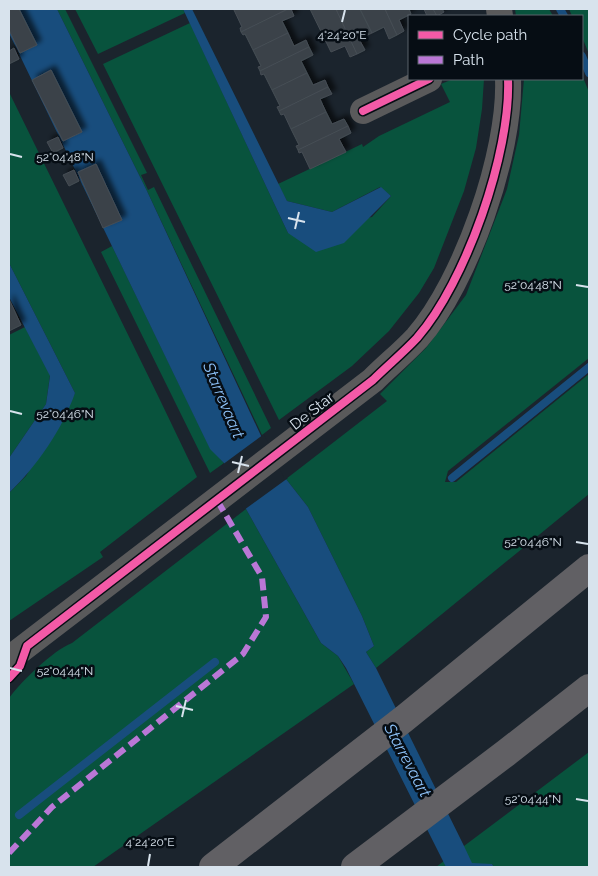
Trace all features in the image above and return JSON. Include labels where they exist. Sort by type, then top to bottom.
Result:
[{"type":"highway","points":[[213,867],[379,739],[589,568]]},
{"type":"highway","points":[[355,867],[589,688]]},
{"type":"street","points":[[363,110],[427,80]]},
{"type":"street","name":"De Star","points":[[9,659],[373,380],[417,337],[449,291],[476,231],[491,188],[506,120],[509,94],[508,80]]},
{"type":"green space","points":[[57,9],[65,9],[147,173],[141,175],[148,190],[154,187],[271,428],[262,435],[147,191]]},
{"type":"green space","points":[[75,9],[183,9],[185,13],[98,54]]},
{"type":"green space","points":[[515,9],[549,9],[552,15],[516,15]]},
{"type":"green space","points":[[569,9],[589,9],[589,54],[583,39],[583,15],[572,15]]},
{"type":"green space","points":[[190,23],[288,233],[372,217],[391,196],[380,187],[332,212],[287,201],[278,184],[362,144],[363,147],[379,136],[450,102],[441,84],[451,80],[484,80],[476,148],[464,191],[434,268],[419,293],[389,331],[352,366],[279,420],[103,64]]},
{"type":"green space","points":[[583,77],[589,92],[589,358],[448,471],[445,482],[456,482],[589,374],[589,494],[376,668],[366,652],[374,646],[362,616],[308,507],[286,479],[387,401],[380,394],[426,348],[466,295],[507,189],[519,135],[524,80],[583,80]]},
{"type":"green space","points":[[9,92],[197,477],[100,552],[103,557],[9,621],[9,493],[26,476],[75,393],[9,263]]},
{"type":"green space","points":[[112,246],[210,448],[224,463],[210,473],[101,252]]},
{"type":"green space","points":[[25,327],[50,375],[46,404],[9,458],[9,335]]},
{"type":"green space","points":[[246,509],[321,643],[338,656],[354,684],[93,867],[9,867],[9,698],[29,675],[47,659],[72,643]]},
{"type":"green space","points":[[589,752],[589,867],[494,867],[492,864],[466,867],[436,867]]},
{"type":"water","name":"Starrevaart","points":[[9,9],[57,9],[147,191],[282,481],[286,479],[308,507],[362,616],[374,646],[366,652],[376,668],[472,863],[492,864],[494,867],[446,867],[346,668],[338,656],[321,643],[246,509],[224,463],[210,449],[9,33]]},
{"type":"water","points":[[183,9],[192,9],[287,201],[332,212],[381,187],[391,196],[344,243],[316,252],[288,233]]},
{"type":"water","points":[[9,263],[75,393],[70,407],[48,447],[9,493],[9,458],[46,404],[50,376],[9,297]]},
{"type":"pier","points":[[264,434],[284,478],[288,478],[244,510],[222,465]]},
{"type":"building","points":[[9,9],[19,9],[37,45],[20,53],[9,30]]},
{"type":"building","points":[[235,9],[288,9],[241,32],[240,28],[242,27]]},
{"type":"building","points":[[291,9],[294,16],[282,21],[288,33],[253,50],[245,34],[243,35],[241,32]]},
{"type":"building","points":[[310,9],[336,9],[357,54],[350,57],[345,46],[331,52]]},
{"type":"building","points":[[336,9],[360,9],[372,33],[359,39],[365,50],[357,54]]},
{"type":"building","points":[[360,9],[385,9],[397,35],[389,39],[384,27],[372,33]]},
{"type":"building","points":[[385,9],[409,9],[411,14],[399,20],[404,31],[397,35]]},
{"type":"building","points":[[424,9],[433,9],[436,15],[427,15]]},
{"type":"building","points":[[433,9],[442,9],[444,12],[436,15]]},
{"type":"building","points":[[288,33],[294,46],[306,40],[309,47],[260,71],[258,67],[261,66],[253,50]]},
{"type":"building","points":[[309,47],[313,55],[301,61],[307,73],[272,90],[264,74],[261,75],[260,71]]},
{"type":"building","points":[[14,48],[19,59],[9,64],[9,51]]},
{"type":"building","points":[[51,70],[82,132],[63,141],[32,80]]},
{"type":"building","points":[[307,73],[313,85],[325,80],[328,87],[279,111],[277,107],[280,106],[272,90]]},
{"type":"building","points":[[328,87],[332,94],[320,99],[326,112],[291,129],[284,114],[281,115],[279,111]]},
{"type":"building","points":[[326,112],[332,124],[344,119],[348,126],[298,150],[296,146],[299,145],[291,129]]},
{"type":"building","points":[[348,126],[351,133],[339,139],[346,152],[310,169],[302,152],[299,153],[298,150]]},
{"type":"building","points":[[58,137],[63,148],[53,153],[47,142]]},
{"type":"building","points":[[96,164],[122,220],[103,228],[78,172]]},
{"type":"building","points":[[74,170],[79,181],[69,186],[63,175]]},
{"type":"building","points":[[9,299],[21,325],[9,331]]},
{"type":"waterway","points":[[560,9],[563,15]]},
{"type":"waterway","points":[[583,58],[589,73]]},
{"type":"waterway","points":[[452,478],[589,367]]},
{"type":"waterway","points":[[19,815],[215,662]]},
{"type":"marked path","points":[[9,853],[52,807],[243,654],[266,617],[262,577],[217,500]]},
{"type":"cycle path","points":[[363,111],[427,80]]},
{"type":"cycle path","points":[[9,678],[20,666],[27,646],[373,380],[417,338],[435,314],[452,284],[468,251],[482,215],[502,142],[507,109],[508,80]]}]
